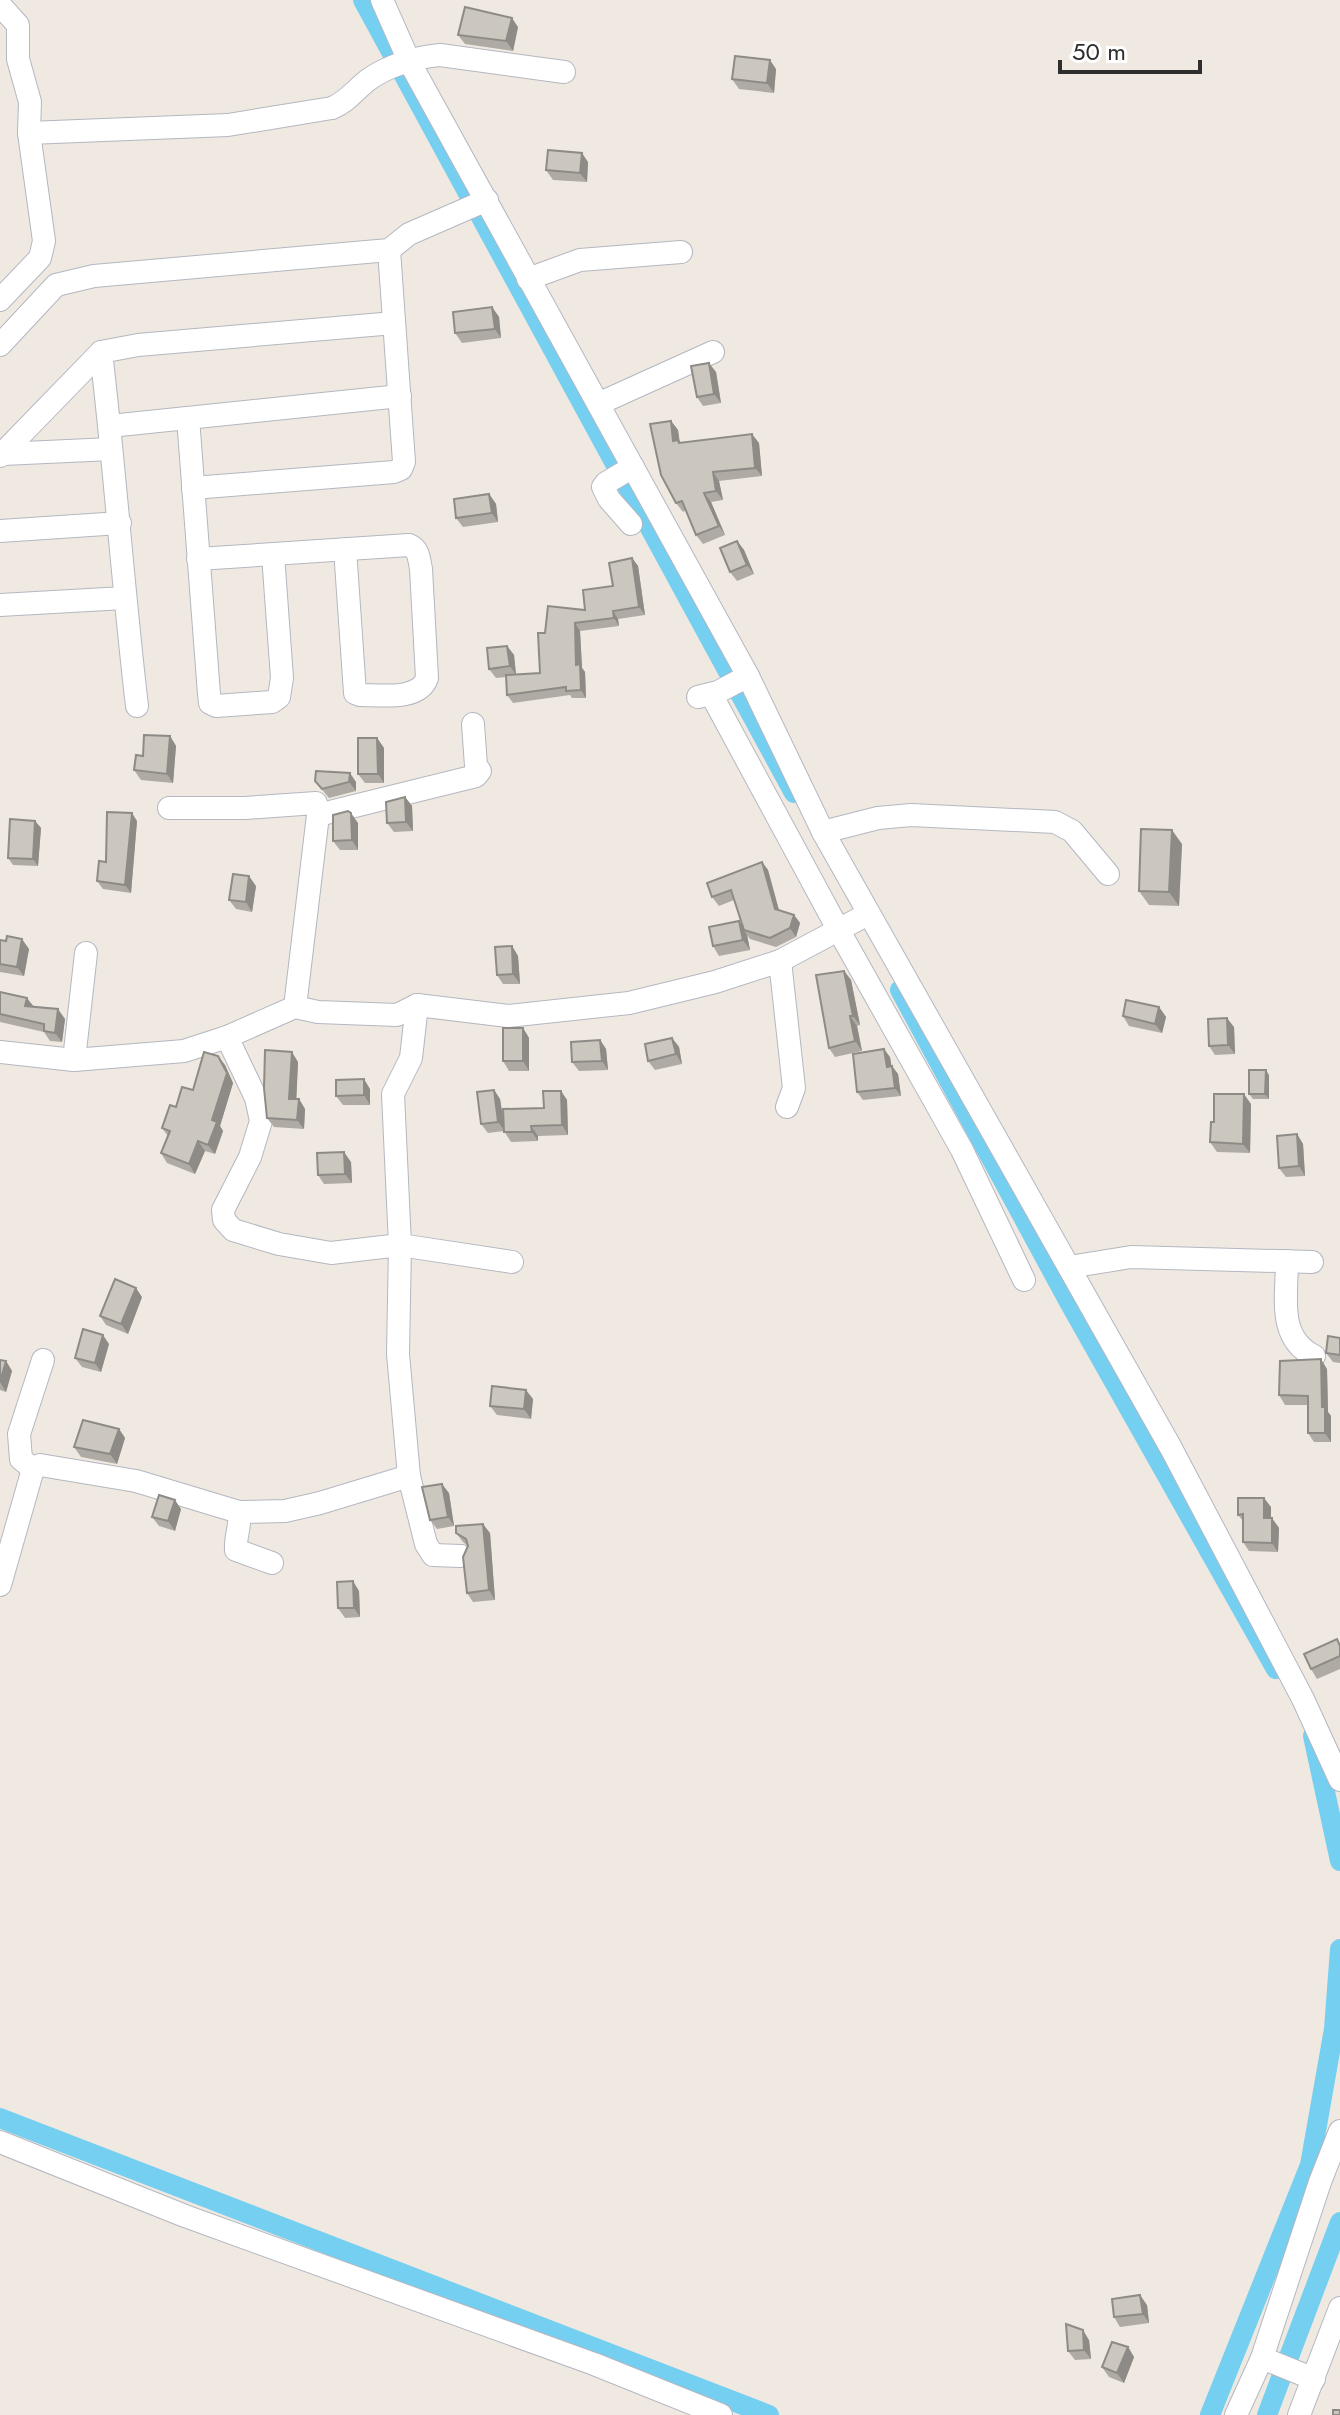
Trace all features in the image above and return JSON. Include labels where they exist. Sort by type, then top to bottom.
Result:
[{"type":"street","points":[[382,0],[407,62],[598,404],[630,469],[722,688],[792,808],[840,927],[962,1150],[1024,1280]]},
{"type":"street","points":[[0,5],[18,25],[18,59],[30,102],[29,133],[44,241],[40,258],[0,300]]},
{"type":"street","points":[[29,133],[248,123],[332,108],[343,103],[369,79],[420,57],[440,55],[564,72]]},
{"type":"street","points":[[0,345],[56,285],[67,281],[389,250],[409,234],[483,202]]},
{"type":"street","points":[[193,488],[401,469],[404,462],[389,250]]},
{"type":"street","points":[[528,279],[580,260],[681,252]]},
{"type":"street","points":[[2,455],[101,352],[138,345],[394,323]]},
{"type":"street","points":[[101,352],[137,706]]},
{"type":"street","points":[[598,404],[713,352]]},
{"type":"street","points":[[2,455],[110,437],[188,418],[400,396]]},
{"type":"street","points":[[188,418],[210,703],[232,706],[272,702],[279,697],[282,678],[273,555]]},
{"type":"street","points":[[630,469],[606,483],[603,492],[631,524]]},
{"type":"street","points":[[0,531],[120,523]]},
{"type":"street","points":[[198,559],[273,555],[345,549],[409,545],[418,553],[427,678],[420,690],[411,693],[355,693],[345,549]]},
{"type":"street","points":[[0,605],[124,598]]},
{"type":"street","points":[[722,688],[792,808],[823,832],[919,1008],[1171,1448],[1296,1685],[1340,1780]]},
{"type":"street","points":[[318,815],[476,776],[480,771],[476,766],[473,724]]},
{"type":"street","points":[[169,808],[245,808],[309,801],[316,803],[318,815],[295,1007]]},
{"type":"street","points":[[823,832],[878,818],[911,815],[1055,822],[1072,831],[1108,874]]},
{"type":"street","points":[[0,1052],[74,1060],[184,1051],[227,1037],[295,1007],[318,1012],[397,1015],[417,1005],[508,1016],[629,1003],[715,982],[780,961],[866,914]]},
{"type":"street","points":[[74,1060],[86,953]]},
{"type":"street","points":[[780,961],[794,1088],[787,1107]]},
{"type":"street","points":[[417,1005],[411,1058],[393,1094],[400,1245],[398,1354],[409,1476],[428,1551],[433,1555],[461,1556]]},
{"type":"street","points":[[893,1022],[919,1008]]},
{"type":"street","points":[[227,1037],[256,1098],[261,1121],[250,1157],[223,1210],[224,1220],[233,1230],[279,1244],[331,1253],[400,1245],[512,1262]]},
{"type":"street","points":[[1069,1267],[1131,1257],[1312,1262]]},
{"type":"street","points":[[1287,1261],[1287,1324],[1293,1340],[1303,1351],[1314,1356]]},
{"type":"street","points":[[33,1469],[21,1459],[19,1434],[43,1360]]},
{"type":"street","points":[[0,1585],[33,1469],[40,1465],[136,1481],[239,1512],[285,1511],[409,1476]]},
{"type":"street","points":[[239,1512],[241,1525],[235,1541],[236,1550],[272,1563]]},
{"type":"street","points":[[1236,2415],[1266,2360],[1320,2182],[1340,2131]]},
{"type":"street","points":[[0,2142],[185,2216],[594,2364],[721,2415]]},
{"type":"street","points":[[1299,2415],[1309,2377],[1340,2308]]},
{"type":"street","points":[[1266,2360],[1309,2377]]},
{"type":"building","points":[[465,7],[512,18],[506,41],[458,35]]},
{"type":"building","points":[[735,56],[770,60],[767,83],[732,79]]},
{"type":"building","points":[[548,150],[582,153],[580,173],[546,170]]},
{"type":"building","points":[[492,307],[495,329],[455,333],[453,312]]},
{"type":"building","points":[[709,363],[714,394],[697,397],[691,366]]},
{"type":"building","points":[[671,421],[673,441],[678,440],[679,443],[752,434],[755,468],[713,472],[716,491],[704,493],[719,526],[696,535],[682,501],[676,503],[661,475],[650,424]]},
{"type":"building","points":[[489,494],[492,513],[456,518],[454,499]]},
{"type":"building","points":[[737,541],[747,565],[730,572],[720,548]]},
{"type":"building","points":[[632,558],[639,607],[613,611],[614,618],[575,623],[576,665],[580,664],[581,690],[566,691],[566,687],[507,695],[506,675],[540,673],[538,633],[545,633],[548,606],[585,610],[583,590],[613,586],[609,563]]},
{"type":"building","points":[[507,646],[510,666],[489,669],[487,648]]},
{"type":"building","points":[[144,735],[170,736],[167,774],[134,770],[136,755],[143,756]]},
{"type":"building","points":[[358,738],[377,738],[378,774],[358,774]]},
{"type":"building","points":[[316,771],[350,773],[349,782],[322,789],[315,781]]},
{"type":"building","points":[[405,797],[406,822],[387,823],[386,802]]},
{"type":"building","points":[[107,812],[132,813],[125,885],[97,881],[99,861],[106,862]]},
{"type":"building","points":[[351,813],[352,840],[333,841],[333,815]]},
{"type":"building","points":[[10,819],[35,821],[33,859],[8,858]]},
{"type":"building","points":[[1141,829],[1172,830],[1169,892],[1139,891]]},
{"type":"building","points":[[762,862],[775,909],[794,915],[790,928],[770,938],[744,930],[731,890],[712,897],[707,883]]},
{"type":"building","points":[[233,874],[249,876],[246,902],[229,900]]},
{"type":"building","points":[[739,921],[743,940],[713,946],[709,927]]},
{"type":"building","points":[[7,936],[22,939],[17,967],[0,964],[0,940],[6,941]]},
{"type":"building","points":[[512,946],[513,974],[497,975],[495,947]]},
{"type":"building","points":[[844,971],[855,1041],[829,1048],[816,975]]},
{"type":"building","points":[[0,992],[27,998],[25,1006],[58,1009],[55,1033],[44,1031],[44,1024],[0,1014]]},
{"type":"building","points":[[1126,1000],[1159,1007],[1155,1024],[1123,1016]]},
{"type":"building","points":[[1227,1018],[1228,1045],[1209,1046],[1208,1019]]},
{"type":"building","points":[[503,1028],[523,1028],[523,1061],[503,1061]]},
{"type":"building","points":[[672,1038],[676,1054],[648,1061],[645,1044]]},
{"type":"building","points":[[600,1040],[602,1061],[572,1062],[571,1042]]},
{"type":"building","points":[[884,1049],[887,1067],[892,1066],[895,1088],[857,1092],[853,1054]]},
{"type":"building","points":[[265,1050],[292,1052],[289,1099],[299,1099],[297,1120],[267,1118]]},
{"type":"building","points":[[204,1052],[218,1056],[227,1073],[212,1120],[217,1122],[208,1145],[198,1141],[189,1164],[161,1153],[170,1131],[162,1128],[170,1105],[176,1107],[182,1087],[193,1090]]},
{"type":"building","points":[[1249,1070],[1266,1070],[1265,1094],[1249,1094]]},
{"type":"building","points":[[364,1079],[364,1095],[336,1096],[336,1080]]},
{"type":"building","points":[[494,1090],[498,1122],[481,1124],[477,1092]]},
{"type":"building","points":[[543,1091],[561,1091],[562,1125],[531,1126],[532,1132],[504,1132],[503,1109],[544,1108]]},
{"type":"building","points":[[1214,1094],[1244,1094],[1243,1144],[1210,1142]]},
{"type":"building","points":[[1297,1134],[1299,1166],[1279,1168],[1277,1136]]},
{"type":"building","points":[[344,1152],[345,1174],[318,1175],[317,1153]]},
{"type":"building","points":[[115,1279],[136,1288],[121,1324],[100,1316]]},
{"type":"building","points":[[83,1329],[103,1335],[95,1363],[75,1358]]},
{"type":"building","points":[[1328,1336],[1340,1338],[1340,1355],[1326,1353]]},
{"type":"building","points":[[1321,1359],[1325,1433],[1308,1433],[1308,1396],[1279,1395],[1280,1361]]},
{"type":"building","points":[[0,1360],[6,1361],[0,1382]]},
{"type":"building","points":[[492,1386],[526,1390],[524,1409],[490,1406]]},
{"type":"building","points":[[83,1420],[119,1429],[110,1454],[74,1447]]},
{"type":"building","points":[[442,1484],[448,1517],[430,1520],[422,1487]]},
{"type":"building","points":[[159,1495],[175,1500],[168,1521],[152,1517]]},
{"type":"building","points":[[1238,1498],[1264,1498],[1264,1518],[1272,1518],[1272,1543],[1243,1542],[1243,1514],[1238,1515]]},
{"type":"building","points":[[483,1524],[489,1590],[467,1593],[463,1557],[468,1546],[466,1539],[456,1533],[456,1526]]},
{"type":"building","points":[[353,1581],[354,1608],[338,1608],[337,1582]]},
{"type":"building","points":[[1337,1639],[1340,1656],[1311,1669],[1304,1654]]},
{"type":"building","points":[[1140,2295],[1143,2314],[1114,2317],[1112,2299]]},
{"type":"building","points":[[1066,2324],[1083,2330],[1084,2350],[1068,2351]]},
{"type":"building","points":[[1112,2342],[1128,2347],[1117,2373],[1102,2367]]},
{"type":"waterway","points":[[363,0],[794,793]]},
{"type":"waterway","points":[[900,990],[1069,1302],[1276,1669]]},
{"type":"waterway","points":[[1313,1736],[1340,1861]]},
{"type":"waterway","points":[[1210,2415],[1310,2165],[1334,2029],[1340,1949]]},
{"type":"waterway","points":[[0,2118],[769,2415]]},
{"type":"waterway","points":[[1267,2415],[1340,2222]]}]
